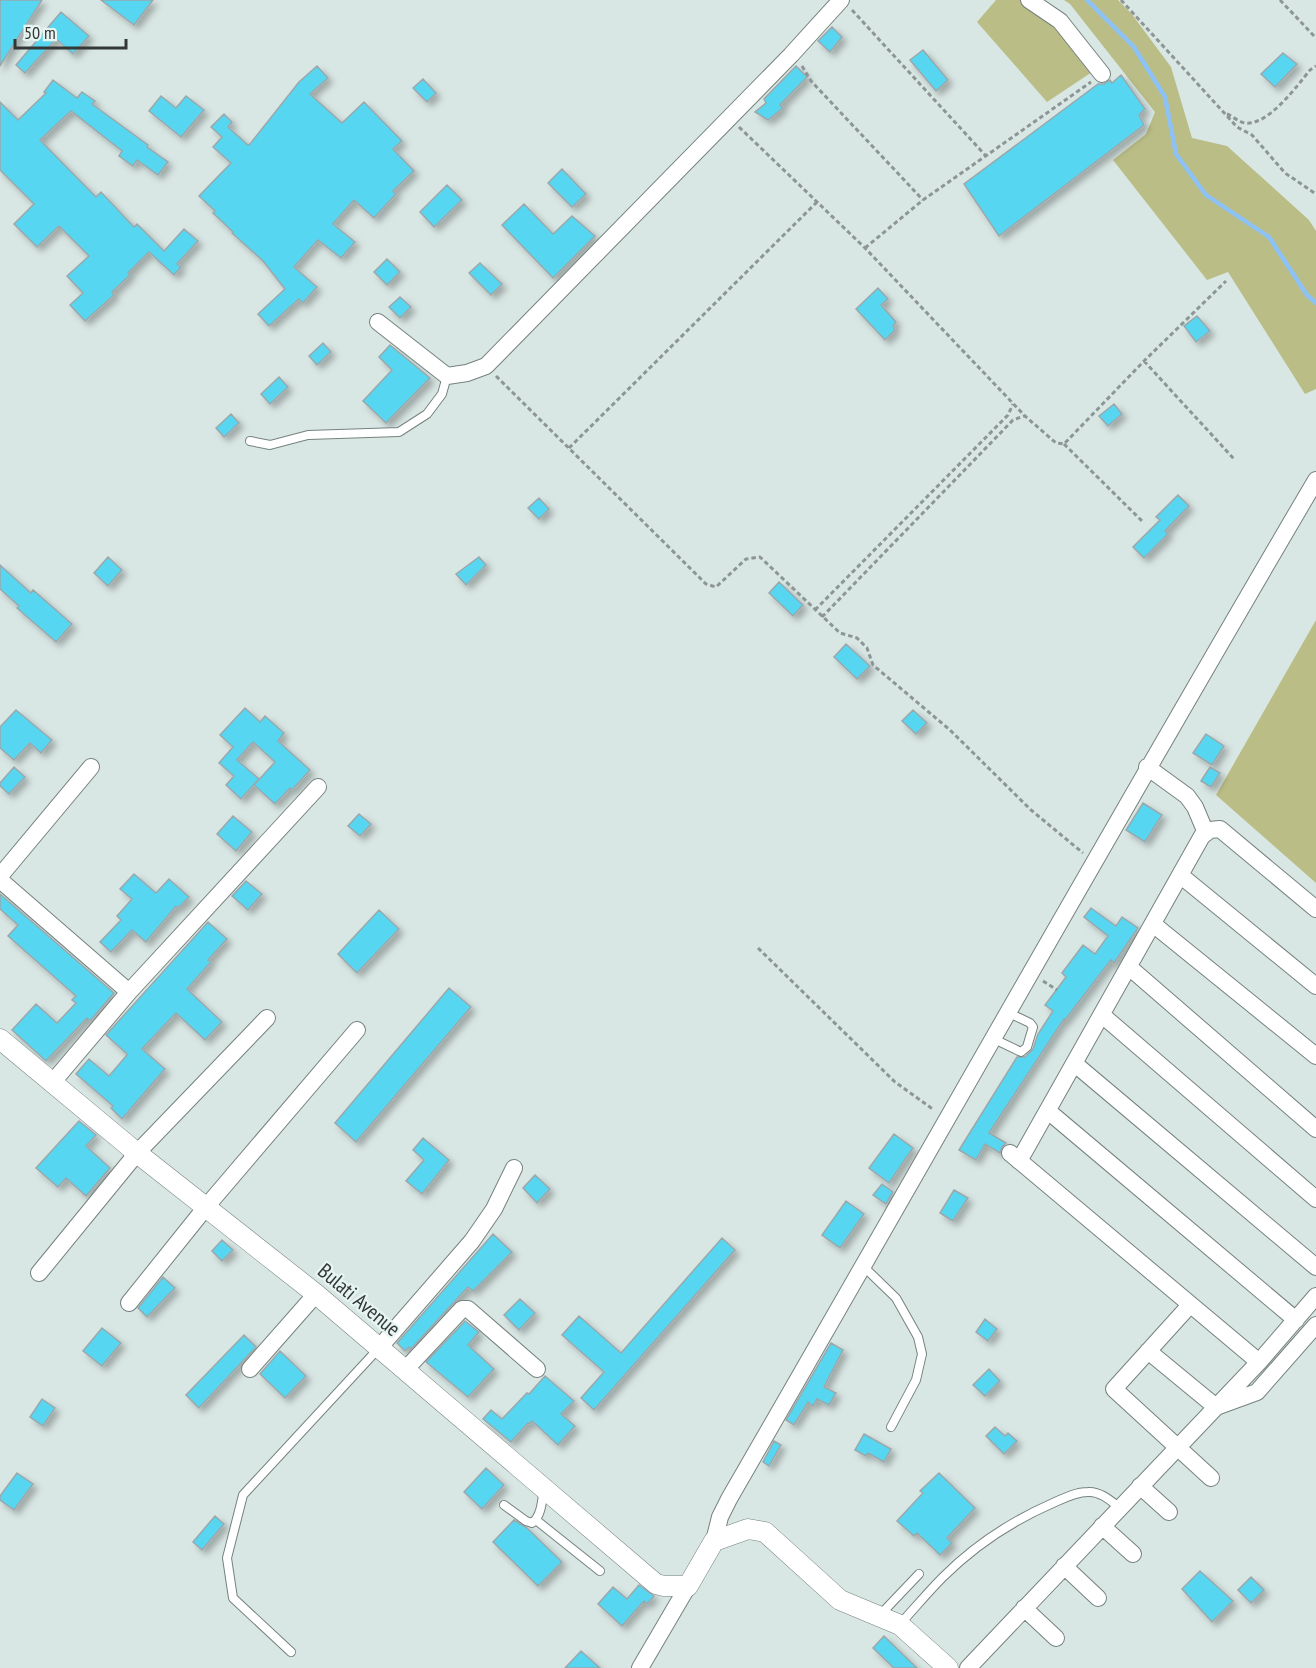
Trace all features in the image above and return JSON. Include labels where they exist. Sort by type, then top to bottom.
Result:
[{"type":"street","points":[[1029,0],[1060,21],[1101,74]]},
{"type":"street","points":[[378,322],[447,376],[467,373],[486,366],[729,117],[846,4]]},
{"type":"street","points":[[640,1668],[714,1541],[720,1517],[729,1499],[948,1120],[1147,766],[1316,480]]},
{"type":"street","points":[[1147,766],[1187,796],[1195,807],[1206,833]]},
{"type":"street","points":[[0,876],[91,767]]},
{"type":"street","points":[[52,1083],[129,992],[318,787]]},
{"type":"street","points":[[1259,1362],[1015,1157],[1048,1112],[1180,875],[1206,833],[1220,829],[1316,909]]},
{"type":"street","points":[[1180,875],[1316,986]]},
{"type":"street","points":[[0,880],[129,992]]},
{"type":"street","points":[[1153,924],[1316,1056]]},
{"type":"street","points":[[1129,967],[1316,1129]]},
{"type":"street","points":[[1102,1015],[1316,1199]]},
{"type":"street","points":[[39,1274],[137,1153],[267,1018]]},
{"type":"street","points":[[129,1303],[206,1207],[357,1030]]},
{"type":"street","name":"Bulati Avenue","points":[[0,1040],[137,1153],[316,1294],[656,1584],[688,1586]]},
{"type":"street","points":[[1075,1064],[1316,1267]]},
{"type":"street","points":[[1048,1112],[1296,1320]]},
{"type":"street","points":[[379,1348],[472,1241],[494,1209],[514,1168]]},
{"type":"street","points":[[250,1369],[316,1294]]},
{"type":"street","points":[[968,1668],[1259,1362],[1316,1296]]},
{"type":"street","points":[[1190,1305],[1114,1389],[1211,1478]]},
{"type":"street","points":[[405,1370],[462,1309],[468,1308],[537,1369]]},
{"type":"street","points":[[1216,1407],[1257,1392],[1316,1325]]},
{"type":"street","points":[[1148,1351],[1216,1407]]},
{"type":"street","points":[[1140,1486],[1169,1512]]},
{"type":"street","points":[[1102,1526],[1133,1554]]},
{"type":"street","points":[[714,1541],[748,1529],[765,1532],[840,1600],[900,1625],[948,1668]]},
{"type":"street","points":[[1064,1566],[1098,1598]]},
{"type":"street","points":[[1024,1608],[1056,1638]]},
{"type":"lane","points":[[250,441],[270,445],[308,435],[399,432],[427,414],[442,394],[447,376]]},
{"type":"lane","points":[[994,1039],[1015,1051],[1021,1052],[1027,1047],[1033,1027],[1030,1023],[1009,1013]]},
{"type":"lane","points":[[863,1266],[896,1298],[918,1336],[922,1354],[916,1380],[891,1427]]},
{"type":"lane","points":[[291,1652],[233,1598],[227,1558],[237,1513],[243,1495],[379,1348]]},
{"type":"lane","points":[[504,1505],[532,1523],[536,1520],[544,1487]]},
{"type":"lane","points":[[900,1625],[945,1576],[973,1551],[1039,1509],[1069,1496],[1089,1491],[1106,1497],[1120,1508]]},
{"type":"lane","points":[[536,1520],[600,1571]]},
{"type":"lane","points":[[879,1616],[919,1574]]},
{"type":"path","points":[[1121,0],[1237,127],[1252,135],[1285,173],[1316,194]]},
{"type":"path","points":[[1280,0],[1316,38]]},
{"type":"path","points":[[846,4],[986,156]]},
{"type":"path","points":[[791,55],[811,81],[923,200]]},
{"type":"path","points":[[1223,112],[1245,123],[1258,120],[1282,105],[1310,70],[1316,66]]},
{"type":"path","points":[[865,248],[923,200],[1101,74]]},
{"type":"path","points":[[729,117],[865,248],[1025,416],[1056,443],[1064,444],[1143,522]]},
{"type":"path","points":[[569,448],[818,201]]},
{"type":"path","points":[[1064,444],[1226,281]]},
{"type":"path","points":[[1144,361],[1234,459]]},
{"type":"path","points":[[486,366],[706,584],[716,587],[746,559],[760,556],[840,633],[857,638],[867,648],[873,665],[950,730],[1031,810],[1095,862]]},
{"type":"path","points":[[815,610],[1008,415],[1013,404]]},
{"type":"path","points":[[822,617],[1013,420],[1025,416]]},
{"type":"path","points":[[758,948],[895,1082],[948,1120]]},
{"type":"green space","points":[[996,0],[1022,0],[1060,33],[1092,72],[1047,102],[977,22]]},
{"type":"green space","points":[[1064,0],[1118,0],[1131,13],[1171,67],[1192,138],[1227,146],[1309,220],[1316,231],[1316,389],[1305,394],[1228,272],[1207,280],[1113,160],[1146,134],[1155,112],[1070,4]]},
{"type":"green space","points":[[1316,620],[1316,883],[1216,795]]},
{"type":"building","points":[[0,0],[42,0],[0,66]]},
{"type":"building","points":[[101,0],[153,0],[134,25]]},
{"type":"building","points":[[61,12],[89,36],[73,54],[56,39],[25,73],[16,65]]},
{"type":"building","points":[[832,27],[842,37],[830,52],[818,41]]},
{"type":"building","points":[[923,50],[948,80],[936,91],[910,60]]},
{"type":"building","points":[[1283,53],[1297,64],[1275,87],[1261,74]]},
{"type":"building","points":[[317,66],[328,78],[310,94],[342,123],[364,102],[402,141],[393,149],[414,171],[393,191],[396,194],[374,218],[354,200],[333,224],[355,242],[341,258],[318,240],[294,267],[317,287],[303,303],[299,299],[269,326],[258,314],[285,289],[263,261],[232,233],[213,213],[215,211],[199,196],[231,163],[213,147],[222,137],[211,127],[224,114],[232,122],[228,127],[248,145],[250,144],[299,82]]},
{"type":"building","points":[[796,66],[807,77],[780,105],[783,108],[768,120],[755,112],[766,103],[764,99]]},
{"type":"building","points":[[1121,75],[1145,109],[1139,115],[1144,125],[999,236],[964,184],[1098,84],[1104,84],[1110,80],[1112,83]]},
{"type":"building","points":[[423,79],[436,93],[427,102],[413,88]]},
{"type":"building","points":[[53,80],[77,98],[82,92],[95,101],[92,104],[168,162],[158,175],[137,160],[133,166],[119,156],[122,151],[71,111],[40,140],[96,197],[101,192],[134,227],[137,224],[164,251],[184,229],[198,241],[177,264],[181,267],[174,275],[149,252],[112,292],[114,295],[85,321],[70,305],[83,293],[67,276],[89,256],[59,226],[37,247],[14,224],[34,204],[0,170],[0,102],[18,120],[46,93],[44,92]]},
{"type":"building","points":[[161,96],[176,108],[186,96],[204,110],[181,137],[149,111]]},
{"type":"building","points":[[562,169],[586,194],[572,207],[548,183]]},
{"type":"building","points":[[447,185],[462,200],[434,227],[420,212]]},
{"type":"building","points":[[524,204],[553,234],[572,216],[595,236],[553,278],[502,225]]},
{"type":"building","points":[[387,259],[400,272],[387,285],[374,272]]},
{"type":"building","points":[[480,263],[502,284],[491,295],[469,273]]},
{"type":"building","points":[[878,288],[888,299],[881,305],[896,322],[893,326],[895,330],[885,340],[856,309]]},
{"type":"building","points":[[400,297],[411,307],[400,318],[389,307]]},
{"type":"building","points":[[1197,316],[1210,331],[1196,342],[1184,326]]},
{"type":"building","points":[[323,343],[331,352],[317,365],[309,356]]},
{"type":"building","points":[[390,345],[430,378],[386,423],[363,401],[392,370],[379,357]]},
{"type":"building","points":[[279,377],[288,387],[270,404],[261,394]]},
{"type":"building","points":[[1114,404],[1122,414],[1108,426],[1099,416]]},
{"type":"building","points":[[231,414],[239,423],[224,437],[216,428]]},
{"type":"building","points":[[1178,495],[1189,506],[1165,531],[1168,534],[1144,558],[1133,547],[1160,520],[1156,517]]},
{"type":"building","points":[[539,498],[549,509],[539,519],[528,508]]},
{"type":"building","points":[[108,557],[122,570],[108,586],[94,573]]},
{"type":"building","points":[[479,557],[486,565],[466,585],[456,574]]},
{"type":"building","points":[[0,565],[31,593],[33,590],[72,624],[56,642],[17,608],[19,606],[0,589]]},
{"type":"building","points":[[779,582],[803,605],[793,616],[769,593]]},
{"type":"building","points":[[846,644],[870,666],[857,679],[834,657]]},
{"type":"building","points":[[245,708],[260,722],[265,716],[284,733],[278,741],[310,770],[292,790],[290,788],[275,804],[254,785],[275,762],[253,742],[237,760],[259,779],[241,799],[226,785],[234,776],[219,763],[233,747],[220,735]]},
{"type":"building","points":[[16,710],[52,740],[41,753],[30,743],[14,760],[0,748],[0,727]]},
{"type":"building","points":[[913,710],[927,723],[916,734],[902,721]]},
{"type":"building","points":[[1206,734],[1224,746],[1212,765],[1193,753]]},
{"type":"building","points":[[14,767],[25,777],[9,794],[0,786],[0,783]]},
{"type":"building","points":[[1210,767],[1220,773],[1211,787],[1201,781]]},
{"type":"building","points":[[1143,803],[1162,815],[1145,842],[1126,830]]},
{"type":"building","points":[[359,814],[371,824],[360,836],[348,826]]},
{"type":"building","points":[[233,816],[252,832],[236,851],[217,834]]},
{"type":"building","points":[[134,874],[156,893],[169,879],[189,897],[178,908],[176,906],[146,942],[132,930],[111,952],[100,942],[121,920],[117,916],[132,899],[120,889]]},
{"type":"building","points":[[246,881],[262,894],[248,910],[232,896]]},
{"type":"building","points":[[0,894],[114,993],[90,1021],[87,1018],[46,1061],[12,1030],[36,1004],[57,1023],[76,1003],[72,1000],[76,996],[8,936],[18,925],[0,909]]},
{"type":"building","points":[[1091,908],[1116,926],[1122,917],[1138,928],[1114,963],[1111,960],[1064,1019],[989,1133],[1006,1143],[1000,1153],[985,1144],[976,1160],[959,1150],[1017,1057],[1025,1057],[1033,1049],[1038,1034],[1053,1011],[1045,1005],[1066,977],[1062,973],[1083,945],[1095,954],[1108,936],[1084,917]]},
{"type":"building","points":[[379,910],[399,929],[357,973],[338,954]]},
{"type":"building","points":[[208,922],[227,939],[208,960],[211,962],[187,989],[222,1022],[205,1040],[176,1013],[142,1049],[165,1069],[122,1119],[111,1108],[113,1106],[76,1074],[89,1059],[109,1076],[127,1055],[106,1035]]},
{"type":"building","points":[[449,988],[471,1007],[356,1142],[335,1123]]},
{"type":"building","points":[[79,1121],[96,1135],[86,1146],[110,1168],[86,1196],[66,1178],[58,1187],[36,1168]]},
{"type":"building","points":[[894,1134],[913,1148],[889,1183],[869,1168]]},
{"type":"building","points":[[423,1138],[449,1160],[422,1194],[406,1181],[424,1160],[413,1150]]},
{"type":"building","points":[[535,1175],[550,1189],[537,1203],[523,1188]]},
{"type":"building","points":[[882,1184],[893,1192],[886,1204],[873,1195]]},
{"type":"building","points":[[954,1190],[968,1198],[953,1221],[940,1213]]},
{"type":"building","points":[[846,1201],[864,1214],[840,1248],[822,1235]]},
{"type":"building","points":[[493,1234],[512,1252],[473,1291],[468,1287],[411,1349],[409,1347],[405,1351],[397,1343]]},
{"type":"building","points":[[722,1238],[735,1250],[594,1410],[581,1398],[604,1372],[562,1335],[579,1316],[621,1353]]},
{"type":"building","points":[[222,1240],[233,1250],[222,1261],[212,1251]]},
{"type":"building","points":[[163,1277],[175,1288],[147,1317],[138,1308]]},
{"type":"building","points":[[520,1299],[535,1313],[519,1330],[504,1315]]},
{"type":"building","points":[[985,1319],[997,1329],[988,1341],[976,1332]]},
{"type":"building","points":[[465,1321],[479,1332],[468,1345],[494,1369],[468,1397],[426,1362]]},
{"type":"building","points":[[102,1328],[121,1343],[102,1366],[83,1351]]},
{"type":"building","points":[[244,1335],[256,1347],[199,1408],[186,1395]]},
{"type":"building","points":[[831,1343],[843,1350],[824,1387],[836,1393],[829,1405],[817,1399],[813,1406],[808,1402],[794,1425],[786,1420]]},
{"type":"building","points":[[280,1351],[306,1376],[285,1398],[260,1374]]},
{"type":"building","points":[[989,1369],[1000,1381],[985,1396],[973,1385]]},
{"type":"building","points":[[545,1376],[574,1401],[561,1414],[575,1426],[558,1445],[532,1421],[511,1442],[483,1419],[491,1410],[502,1419]]},
{"type":"building","points":[[42,1399],[55,1408],[43,1426],[30,1417]]},
{"type":"building","points":[[995,1427],[1005,1436],[1008,1433],[1017,1441],[1004,1454],[986,1436]]},
{"type":"building","points":[[864,1434],[891,1449],[884,1462],[868,1453],[866,1456],[855,1450]]},
{"type":"building","points":[[774,1441],[781,1445],[769,1466],[763,1462]]},
{"type":"building","points":[[486,1468],[504,1485],[482,1509],[464,1492]]},
{"type":"building","points":[[17,1473],[33,1484],[14,1510],[0,1500],[0,1496]]},
{"type":"building","points":[[939,1473],[975,1508],[947,1538],[952,1543],[940,1555],[917,1533],[914,1536],[897,1521],[923,1493],[920,1491]]},
{"type":"building","points":[[215,1516],[224,1524],[202,1550],[193,1542]]},
{"type":"building","points":[[514,1520],[527,1528],[562,1562],[538,1586],[493,1542]]},
{"type":"building","points":[[1200,1571],[1233,1601],[1212,1622],[1182,1589]]},
{"type":"building","points":[[1251,1577],[1264,1590],[1251,1603],[1238,1590]]},
{"type":"building","points":[[639,1585],[654,1596],[647,1604],[644,1601],[622,1626],[598,1604],[613,1587],[627,1599]]},
{"type":"building","points":[[884,1636],[917,1668],[894,1668],[873,1648]]},
{"type":"building","points":[[581,1651],[600,1668],[565,1668]]},
{"type":"waterway","points":[[1087,0],[1134,47],[1165,97],[1176,154],[1206,195],[1269,237],[1307,295],[1316,303]]}]
